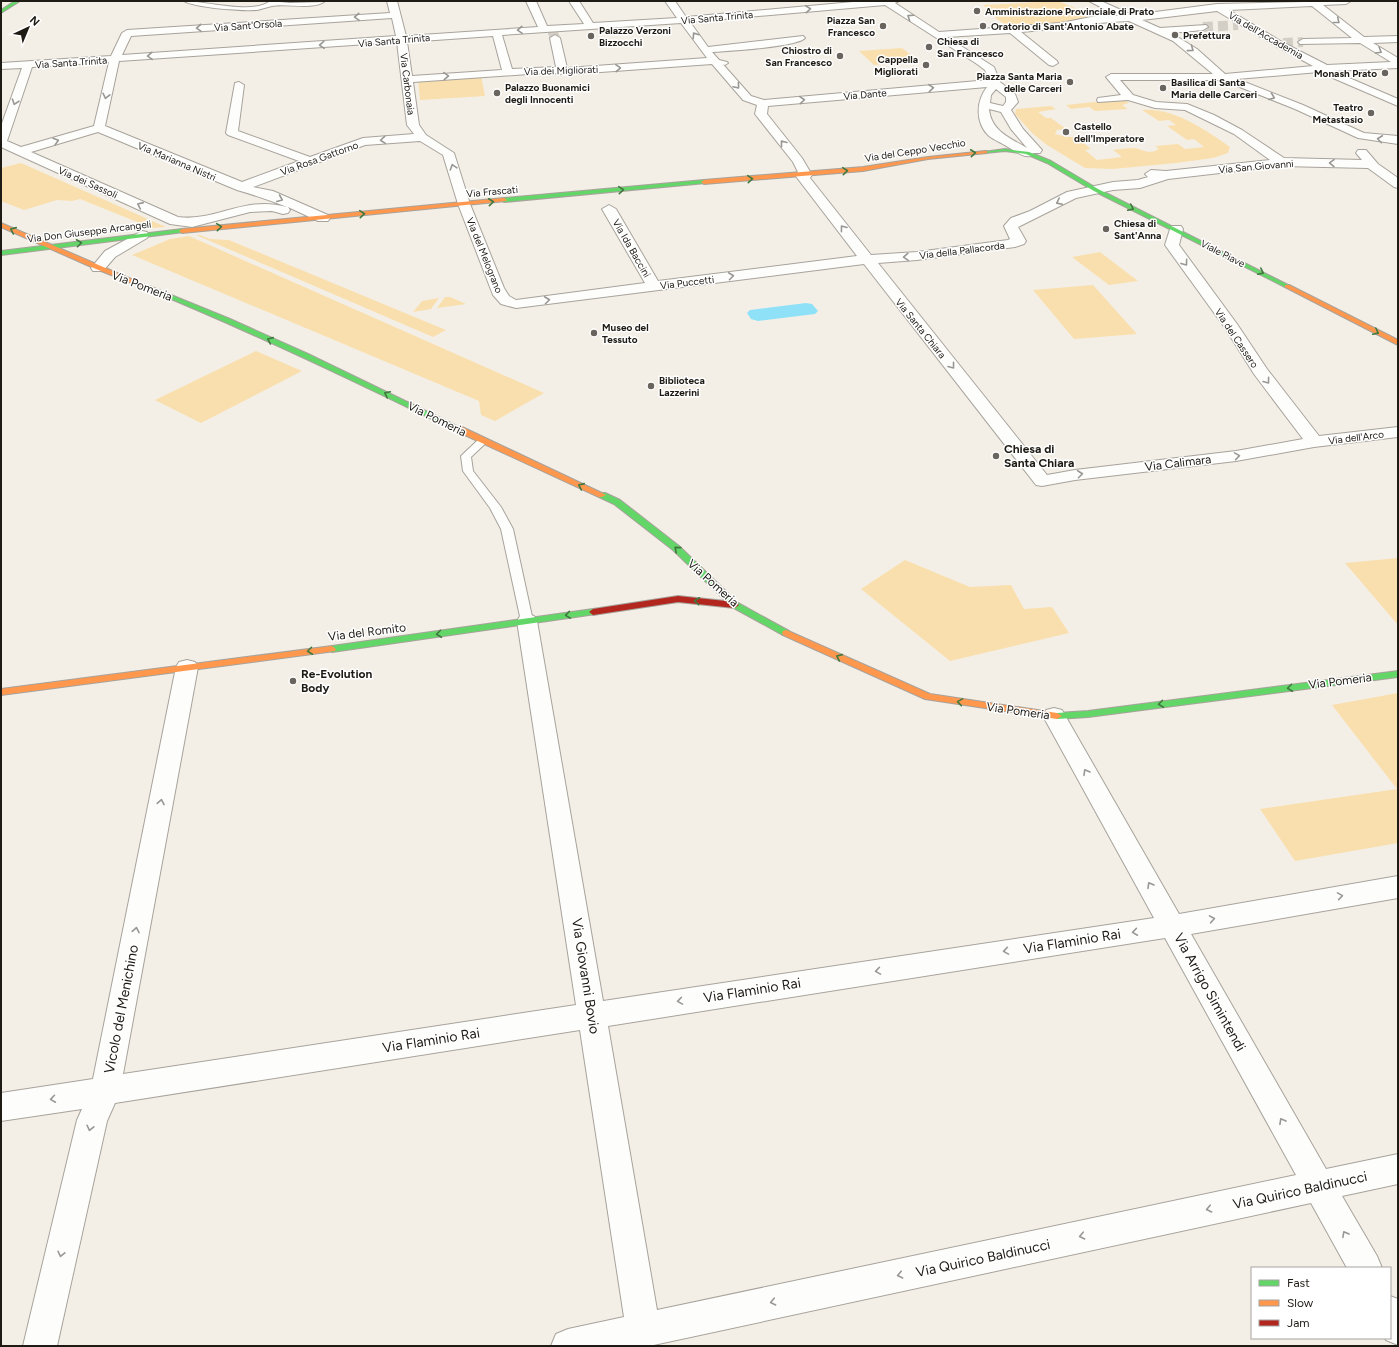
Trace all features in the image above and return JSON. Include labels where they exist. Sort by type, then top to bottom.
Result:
[{"type":"street","points":[[1,12],[18,1]]},
{"type":"street","name":"Via Carbonaia","points":[[392,1],[402,40],[413,125],[422,137],[448,153],[464,204]]},
{"type":"street","points":[[532,1],[550,31],[562,70]]},
{"type":"street","points":[[574,1],[590,26]]},
{"type":"street","points":[[670,1],[705,50],[720,62],[747,98],[763,103]]},
{"type":"street","points":[[759,6],[764,11],[769,13],[847,3],[890,1],[935,34],[990,69],[995,83],[1011,96],[1012,102],[1005,110],[984,103],[986,95],[995,83]]},
{"type":"street","points":[[1094,1],[1160,31],[1193,51],[1223,77],[1299,107],[1362,136],[1398,140]]},
{"type":"street","name":"Via dell'Accademia","points":[[1208,1],[1242,24],[1281,43],[1322,68],[1398,103]]},
{"type":"street","points":[[935,34],[1010,30],[1082,23],[1096,19],[1132,18],[1218,8],[1346,1]]},
{"type":"street","points":[[1313,2],[1360,39],[1398,64]]},
{"type":"street","name":"Via Santa Trinita","points":[[1,66],[402,40],[496,32],[550,31],[590,26],[769,13]]},
{"type":"street","name":"Via Sant'Orsola","points":[[115,58],[127,33],[396,15]]},
{"type":"street","points":[[1160,31],[1203,27]]},
{"type":"street","points":[[1010,30],[1027,41],[1053,63]]},
{"type":"street","points":[[496,32],[502,46],[508,72]]},
{"type":"street","points":[[705,50],[790,41],[800,38]]},
{"type":"street","points":[[1303,42],[1398,39]]},
{"type":"street","points":[[18,152],[99,128],[115,58]]},
{"type":"street","name":"Via dei Migliorati","points":[[407,79],[543,70],[574,71],[720,62]]},
{"type":"street","points":[[1129,97],[1111,77],[1223,77],[1322,68],[1398,64]]},
{"type":"street","name":"Via dei Sassoli","points":[[23,65],[1,143],[178,226]]},
{"type":"street","name":"Via Dante","points":[[763,103],[995,83]]},
{"type":"street","points":[[239,85],[232,133],[308,161]]},
{"type":"street","points":[[1102,100],[1129,97],[1155,105],[1187,107],[1238,132],[1281,162]]},
{"type":"street","name":"Via Santa Chiara","points":[[763,103],[761,114],[798,161],[803,175],[866,259],[1042,481]]},
{"type":"street","name":"Viale Piave","points":[[984,103],[984,116],[993,133],[1027,153],[1049,162]]},
{"type":"street","name":"Viale Piave","points":[[1005,110],[1021,137],[1049,162],[1075,179],[1398,343]]},
{"type":"street","name":"Via Marianna Nistri","points":[[99,128],[241,187],[254,192],[268,194],[323,218]]},
{"type":"street","points":[[1362,136],[1360,141],[1361,151],[1371,164],[1398,184]]},
{"type":"street","name":"Via Rosa Gattorno","points":[[241,187],[308,161],[363,142],[422,137]]},
{"type":"street","name":"Via del Ceppo Vecchio","points":[[803,175],[863,169],[928,158],[994,150],[1027,153]]},
{"type":"street","name":"Via San Giovanni","points":[[1075,179],[1135,173],[1166,175],[1281,162],[1371,164]]},
{"type":"street","name":"Via Frascati","points":[[178,226],[323,218],[464,204],[803,175]]},
{"type":"street","name":"Via San Giovanni","points":[[1096,190],[1114,186],[1140,184],[1166,175]]},
{"type":"street","name":"Via della Pallacorda","points":[[866,259],[917,256],[1016,243],[1019,241],[1014,235],[1011,226],[1016,221],[1035,214],[1072,195],[1096,190]]},
{"type":"street","points":[[250,208],[254,202],[254,192]]},
{"type":"street","name":"Via del Melograno","points":[[464,204],[498,288],[503,299],[508,303]]},
{"type":"street","points":[[178,226],[250,208],[272,207],[288,212],[291,220]]},
{"type":"street","name":"Via Ida Baccini","points":[[610,209],[654,286]]},
{"type":"street","name":"Via Pomeria","points":[[1,225],[98,268],[192,305],[328,365],[483,441],[617,502],[676,548],[735,605],[788,634],[928,697],[1054,716],[1095,713],[1398,674]]},
{"type":"street","name":"Via Don Giuseppe Arcangeli","points":[[1,253],[142,235],[178,226]]},
{"type":"street","name":"Via del Cassero","points":[[1176,229],[1172,245],[1232,328],[1260,371],[1303,425],[1314,442]]},
{"type":"street","name":"Via Pomeria","points":[[98,268],[110,254],[142,235]]},
{"type":"street","name":"Via Puccetti","points":[[508,303],[516,304],[866,259]]},
{"type":"street","name":"Via dell'Arco","points":[[1314,442],[1398,432]]},
{"type":"street","name":"Via Calimara","points":[[1042,481],[1075,475],[1236,456],[1314,442]]},
{"type":"street","name":"Via del Romito","points":[[1,692],[511,625],[527,621],[678,599],[735,605]]},
{"type":"street","name":"Via Giovanni Bovio","points":[[527,621],[644,1330]]},
{"type":"street","name":"Vicolo del Menichino","points":[[40,1346],[92,1120],[105,1092],[187,667]]},
{"type":"street","name":"Via Arrigo Simintendi","points":[[1054,716],[1364,1267]]},
{"type":"street","name":"Via Flaminio Rai","points":[[1,1107],[1173,926],[1398,887]]},
{"type":"street","name":"Via Quirico Baldinucci","points":[[568,1346],[1318,1185],[1398,1170]]},
{"type":"street","points":[[1391,1316],[1398,1328]]},
{"type":"lane","points":[[187,1],[246,9],[263,8],[273,2],[290,5],[321,2]]},
{"type":"lane","points":[[483,441],[466,456],[468,471],[495,507],[507,529],[527,621]]},
{"type":"shaded area","points":[[1058,1],[1077,9],[1091,18],[1075,22],[1010,28],[994,17],[998,16],[983,5]]},
{"type":"shaded area","points":[[902,48],[919,61],[874,65],[859,51]]},
{"type":"shaded area","points":[[481,75],[485,96],[420,100],[418,79]]},
{"type":"shaded area","points":[[1122,99],[1129,103],[1122,105],[1128,109],[1095,111],[1089,107],[1071,109],[1066,105]]},
{"type":"shaded area","points":[[1051,106],[1056,109],[1038,112],[1046,118],[1051,118],[1066,129],[1057,130],[1055,134],[1076,137],[1091,149],[1085,150],[1097,160],[1122,157],[1113,150],[1136,148],[1151,152],[1159,149],[1155,146],[1178,144],[1185,149],[1204,147],[1194,139],[1187,140],[1167,126],[1176,125],[1169,120],[1159,121],[1142,110],[1165,112],[1189,121],[1230,147],[1228,153],[1213,158],[1113,169],[1085,168],[1047,145],[1032,133],[1015,114],[1016,109]]},
{"type":"shaded area","points":[[21,163],[166,227],[152,228],[80,199],[72,201],[57,200],[24,210],[1,201],[1,168]]},
{"type":"shaded area","points":[[196,235],[210,239],[229,240],[446,330],[433,337]]},
{"type":"shaded area","points":[[189,236],[544,393],[495,421],[481,415],[479,401],[132,255],[170,239]]},
{"type":"shaded area","points":[[1100,252],[1138,281],[1109,285],[1072,257]]},
{"type":"shaded area","points":[[1093,285],[1137,334],[1074,339],[1033,290]]},
{"type":"shaded area","points":[[445,297],[450,297],[466,304],[437,308]]},
{"type":"shaded area","points":[[439,298],[431,309],[413,312],[422,301]]},
{"type":"shaded area","points":[[256,351],[302,371],[201,423],[155,400]]},
{"type":"shaded area","points":[[1398,558],[1398,625],[1345,563]]},
{"type":"shaded area","points":[[905,560],[970,587],[1011,585],[1024,609],[1052,607],[1069,633],[950,661],[861,589]]},
{"type":"shaded area","points":[[1398,693],[1398,843],[1295,861],[1260,809],[1397,789],[1332,705]]},
{"type":"water","points":[[806,303],[812,304],[818,311],[815,314],[758,321],[751,319],[747,313],[750,310]]},
{"type":"tunnel","points":[[1203,27],[1238,25]]},
{"type":"tunnel","points":[[552,30],[555,38]]},
{"type":"tunnel","points":[[1283,43],[1303,42]]},
{"type":"traffic: fast","points":[[1,12],[18,1]]},
{"type":"traffic: fast","points":[[985,152],[1005,150],[1027,153],[1049,162],[1096,190],[1287,286]]},
{"type":"traffic: fast","points":[[504,200],[704,182]]},
{"type":"traffic: fast","points":[[1,253],[182,231]]},
{"type":"traffic: fast","points":[[149,288],[189,304],[306,356],[459,429]]},
{"type":"traffic: fast","points":[[602,495],[617,502],[676,548],[735,605],[786,633]]},
{"type":"traffic: fast","points":[[332,649],[593,612]]},
{"type":"traffic: fast","points":[[1057,716],[1088,714],[1398,674]]},
{"type":"traffic: slow","points":[[704,182],[863,169],[928,158],[985,152]]},
{"type":"traffic: slow","points":[[182,231],[504,200]]},
{"type":"traffic: slow","points":[[1,225],[98,268],[149,288]]},
{"type":"traffic: slow","points":[[1287,286],[1398,343]]},
{"type":"traffic: slow","points":[[459,429],[602,495]]},
{"type":"traffic: slow","points":[[786,633],[928,697],[1057,716]]},
{"type":"traffic: slow","points":[[1,692],[332,649]]},
{"type":"traffic: jam","points":[[593,612],[678,599],[735,605]]},
{"type":"place","name":"Amministrazione Provinciale di Prato","points":[[977,11]]},
{"type":"place","name":"Piazza San Francesco","points":[[883,26]]},
{"type":"place","name":"Oratorio di Sant'Antonio Abate","points":[[983,26]]},
{"type":"place","name":"Prefettura","points":[[1175,35]]},
{"type":"place","name":"Palazzo Verzoni Bizzocchi","points":[[591,36]]},
{"type":"place","name":"Chiesa di San Francesco","points":[[929,47]]},
{"type":"place","name":"Chiostro di San Francesco","points":[[840,56]]},
{"type":"place","name":"Cappella Migliorati","points":[[926,65]]},
{"type":"place","name":"Monash Prato","points":[[1385,73]]},
{"type":"place","name":"Piazza Santa Maria delle Carceri","points":[[1070,82]]},
{"type":"place","name":"Basilica di Santa Maria delle Carceri","points":[[1163,88]]},
{"type":"place","name":"Palazzo Buonamici degli Innocenti","points":[[497,93]]},
{"type":"place","name":"Teatro Metastasio","points":[[1371,113]]},
{"type":"place","name":"Castello dell'Imperatore","points":[[1066,132]]},
{"type":"place","name":"Chiesa di Sant'Anna","points":[[1106,229]]},
{"type":"place","name":"Museo del Tessuto","points":[[594,333]]},
{"type":"place","name":"Biblioteca Lazzerini","points":[[651,386]]},
{"type":"place","name":"Chiesa di Santa Chiara","points":[[996,456]]},
{"type":"place","name":"Re-Evolution Body","points":[[293,681]]}]
